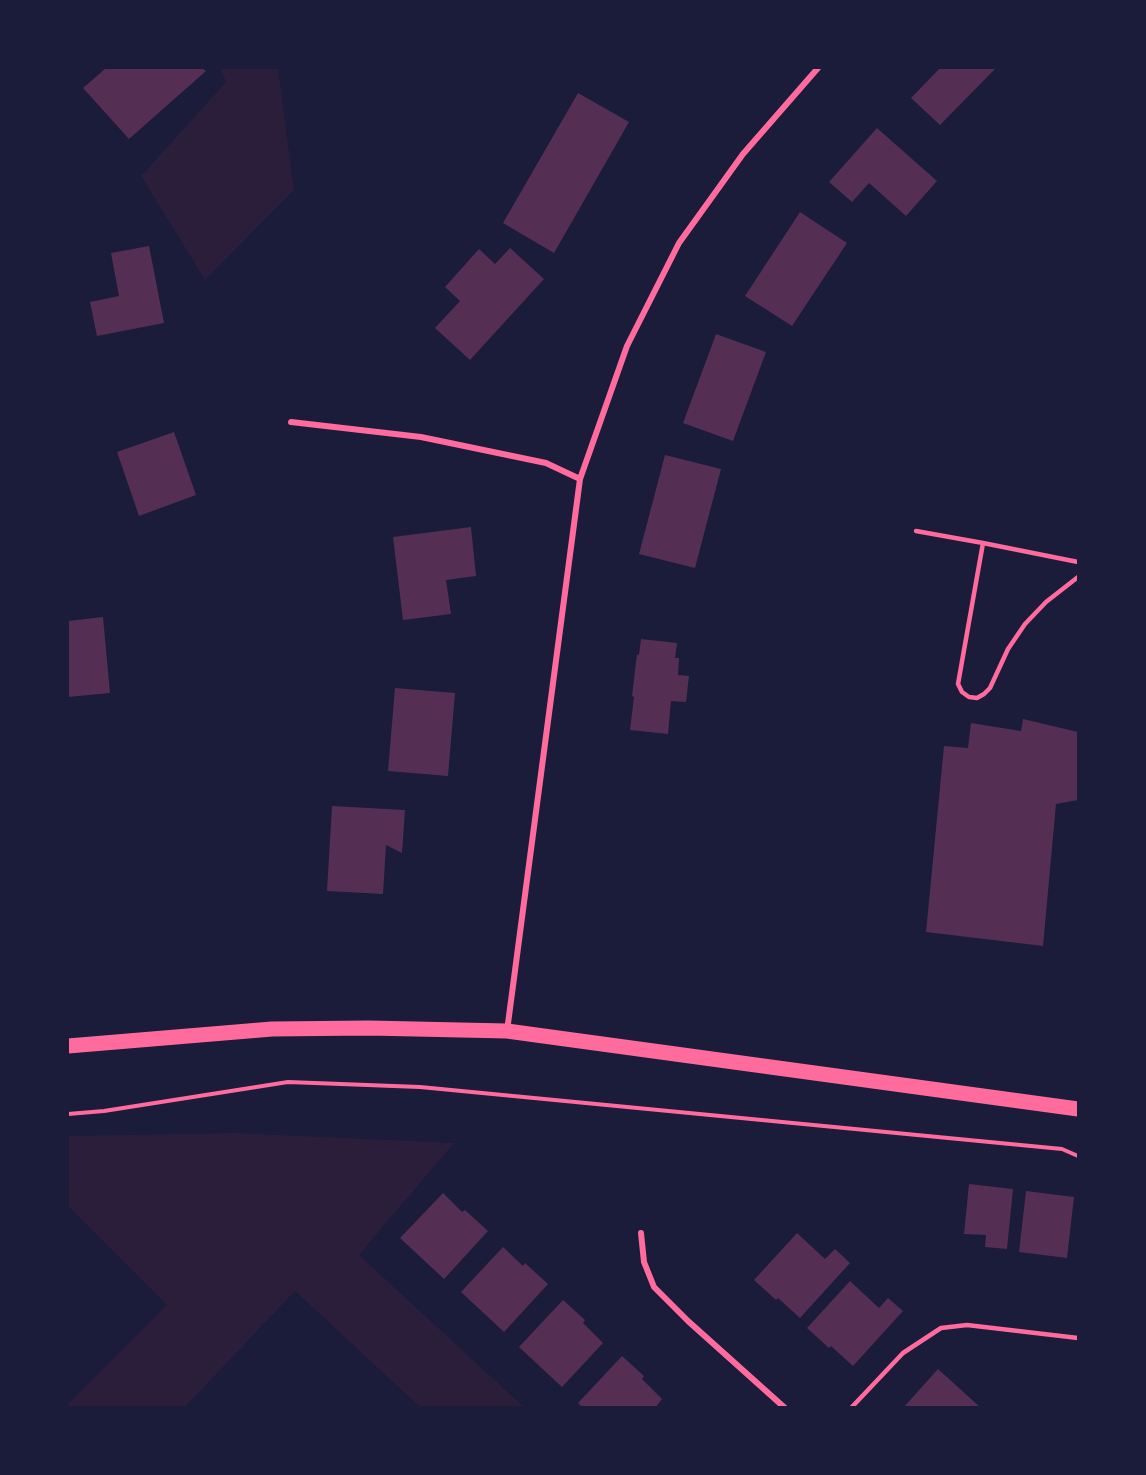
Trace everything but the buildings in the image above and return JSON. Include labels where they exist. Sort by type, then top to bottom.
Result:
[{"type":"main road","points":[[68,1046],[272,1029],[369,1028],[507,1031],[1078,1109]]},
{"type":"street","points":[[507,1031],[580,479],[627,346],[679,243],[743,154],[818,68]]},
{"type":"street","points":[[291,422],[421,437],[546,463],[580,479]]},
{"type":"street","points":[[641,1233],[644,1262],[654,1287],[688,1321],[785,1407]]},
{"type":"lane","points":[[916,531],[1078,562]]},
{"type":"lane","points":[[983,543],[958,684],[962,692],[969,697],[977,698],[990,688],[1008,649],[1025,624],[1046,602],[1078,577]]},
{"type":"lane","points":[[851,1407],[903,1353],[941,1328],[967,1325],[1078,1338]]},
{"type":"path","points":[[68,1114],[104,1111],[288,1083],[420,1087],[1062,1149],[1078,1156]]},
{"type":"shaded area","points":[[220,68],[278,68],[294,190],[205,280],[141,176],[226,82]]},
{"type":"shaded area","points":[[236,1133],[454,1143],[359,1255],[524,1407],[420,1407],[295,1291],[185,1407],[68,1407],[68,1404],[167,1305],[68,1206],[68,1136]]}]
